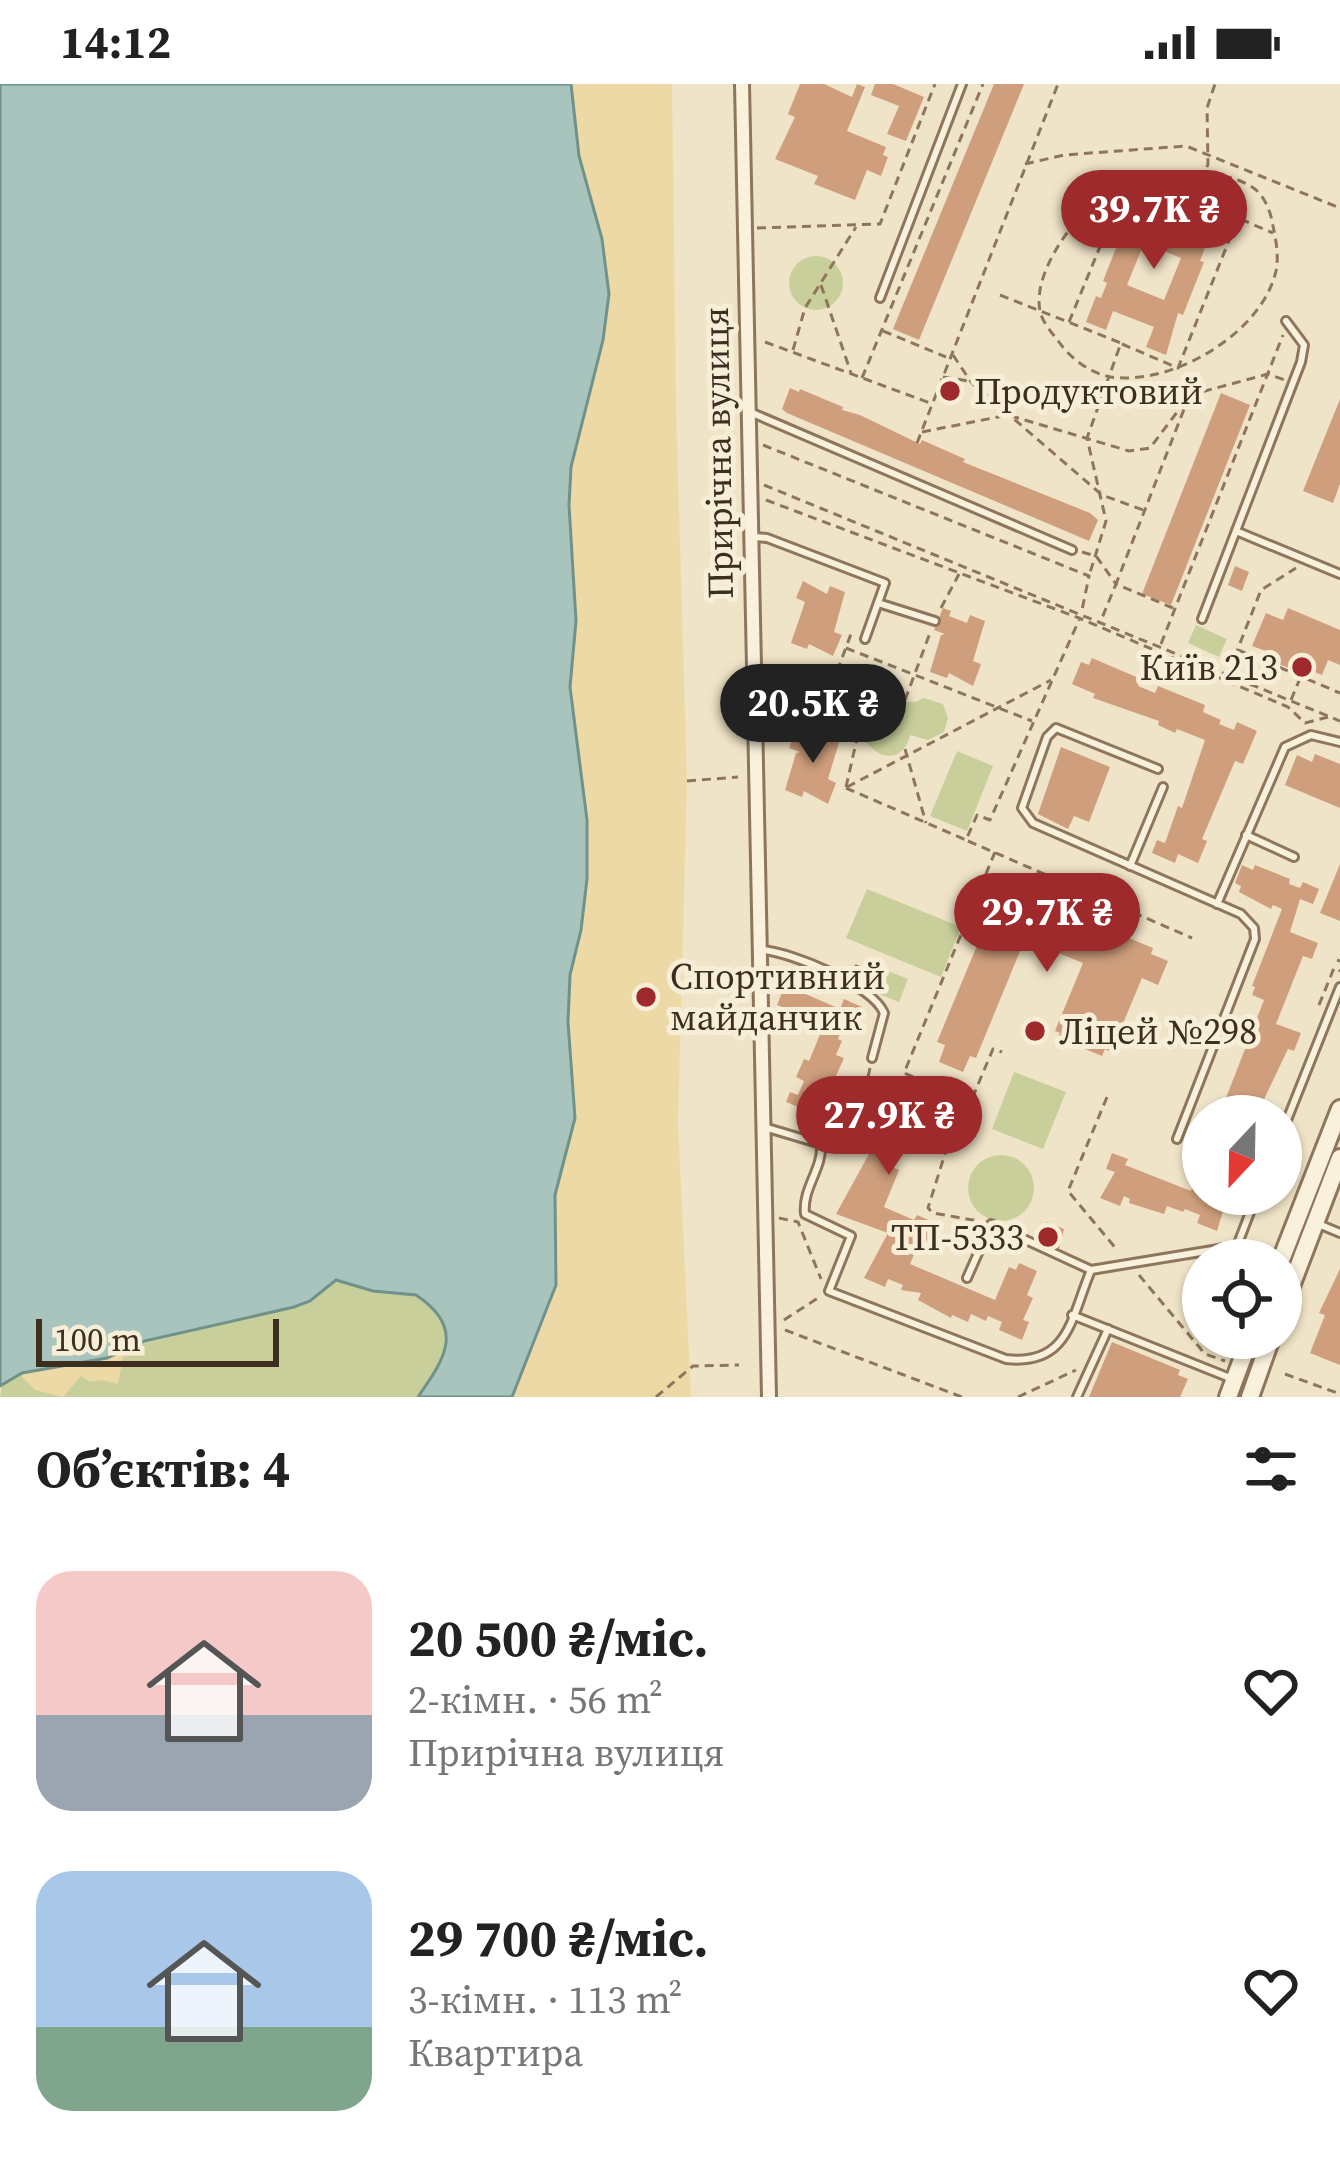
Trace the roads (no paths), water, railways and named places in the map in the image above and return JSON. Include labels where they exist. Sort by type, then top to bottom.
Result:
[{"type":"street","name":"Прирічна вулиця","points":[[742,84],[769,1397]]},
{"type":"street","points":[[1289,1239],[1340,1109]]},
{"type":"street","points":[[1302,1259],[1340,1158]]},
{"type":"street","points":[[1231,1389],[1242,1359]]},
{"type":"street","points":[[1250,1397],[1264,1359]]},
{"type":"lane","points":[[880,298],[962,84]]},
{"type":"lane","points":[[1202,619],[1304,345],[1287,322]]},
{"type":"lane","points":[[747,411],[1072,550]]},
{"type":"lane","points":[[1236,531],[1338,573],[1340,562]]},
{"type":"lane","points":[[750,537],[767,538],[885,583],[865,639]]},
{"type":"lane","points":[[878,603],[934,621]]},
{"type":"lane","points":[[1158,769],[1056,728],[1047,737],[1022,799],[1025,816],[1033,824],[1249,920],[1255,939],[1178,1139]]},
{"type":"lane","points":[[1216,904],[1285,747],[1311,735],[1340,742]]},
{"type":"lane","points":[[1130,866],[1163,787]]},
{"type":"lane","points":[[1246,835],[1294,857]]},
{"type":"lane","points":[[759,950],[771,950],[850,982],[877,1000],[884,1013],[872,1058]]},
{"type":"lane","points":[[1297,1095],[1340,987]]},
{"type":"lane","points":[[763,1127],[821,1144],[823,1153],[803,1197],[805,1214],[851,1236],[830,1291],[1006,1359],[1030,1362],[1048,1357],[1061,1342],[1091,1270]]},
{"type":"lane","points":[[967,1278],[991,1224],[1091,1270],[1237,1246],[1249,1215]]},
{"type":"lane","points":[[1316,1223],[1340,1233]]},
{"type":"lane","points":[[1072,1315],[1231,1389]]},
{"type":"lane","points":[[1078,1397],[1108,1329]]},
{"type":"water","points":[[0,84],[571,84],[579,156],[602,239],[609,294],[603,340],[571,467],[569,505],[576,621],[570,687],[587,820],[587,879],[570,975],[568,1022],[575,1118],[555,1195],[556,1285],[512,1397],[418,1397],[446,1344],[441,1319],[416,1295],[373,1291],[336,1280],[310,1301],[294,1307],[145,1341],[107,1358],[22,1373],[0,1386]]},
{"type":"place","name":"Продуктовий","points":[[950,391]]},
{"type":"place","name":"Київ 213","points":[[1302,667]]},
{"type":"place","name":"Спортивний майданчик","points":[[646,997]]},
{"type":"place","name":"Ліцей №298","points":[[1035,1031]]},
{"type":"place","name":"ТП-5333","points":[[1048,1237]]}]
